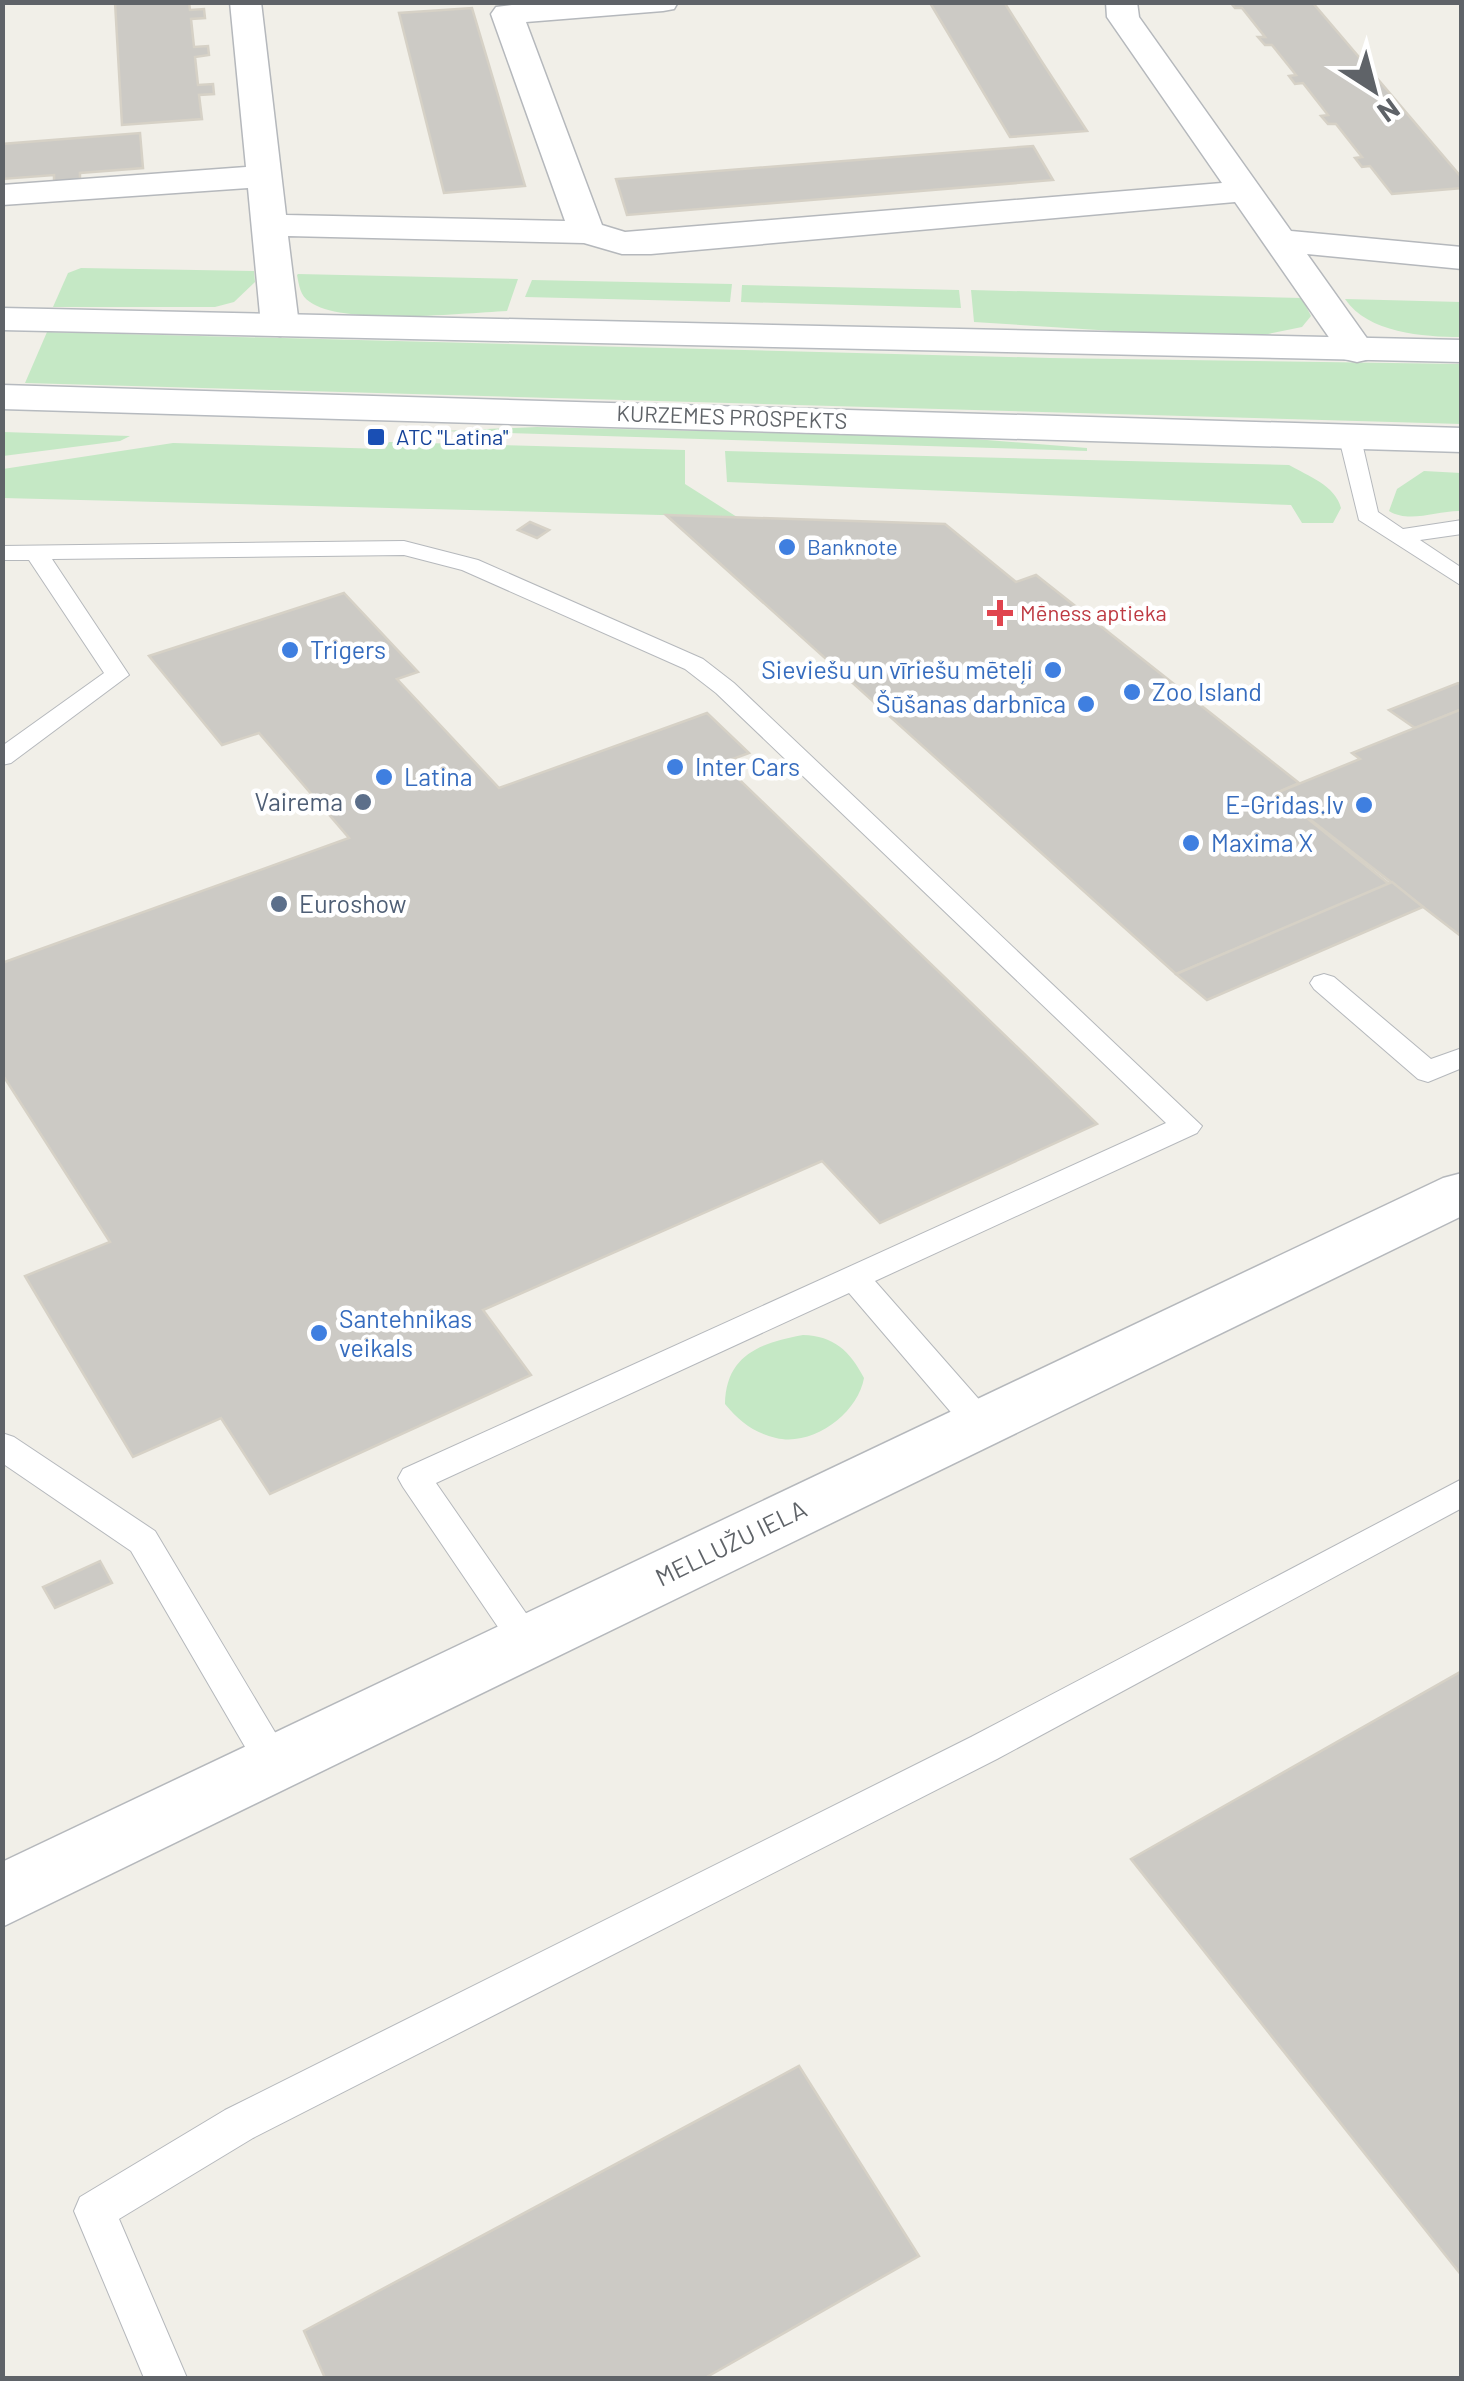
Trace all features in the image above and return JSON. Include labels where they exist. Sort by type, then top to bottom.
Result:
[{"type":"street","points":[[244,2],[280,325]]},
{"type":"street","points":[[588,232],[507,14],[663,2]]},
{"type":"street","points":[[1122,2],[1123,17],[1357,351]]},
{"type":"street","points":[[2,195],[265,176]]},
{"type":"street","points":[[270,225],[588,232],[622,242],[651,243],[1246,191]]},
{"type":"street","points":[[1282,241],[1462,258]]},
{"type":"street","points":[[2,319],[1462,351]]},
{"type":"street","name":"KURZEMES PROSPEKTS","points":[[2,396],[1462,440]]},
{"type":"street","name":"MELLUŽU IELA","points":[[2,1896],[978,1422],[1462,1192]]},
{"type":"lane","points":[[1349,434],[1366,515],[1462,580]]},
{"type":"lane","points":[[1398,537],[1462,527]]},
{"type":"lane","points":[[2,553],[404,548],[470,565],[694,664],[726,688],[1187,1126],[416,1478],[527,1642]]},
{"type":"lane","points":[[2,758],[117,675],[36,553]]},
{"type":"lane","points":[[1324,984],[1428,1072],[1462,1057]]},
{"type":"lane","points":[[856,1279],[978,1422]]},
{"type":"lane","points":[[2,1446],[143,1541],[275,1764]]},
{"type":"lane","points":[[165,2378],[95,2210],[238,2124],[984,1748],[1462,1492]]},
{"type":"green space","points":[[81,268],[254,271],[255,282],[234,302],[215,307],[53,307],[68,273]]},
{"type":"green space","points":[[297,275],[518,279],[507,311],[375,316],[349,314],[310,302],[302,293]]},
{"type":"green space","points":[[532,280],[732,284],[730,302],[525,297]]},
{"type":"green space","points":[[742,285],[959,290],[961,308],[741,302]]},
{"type":"green space","points":[[971,290],[1302,298],[1311,316],[1302,327],[1263,335],[1145,333],[974,322]]},
{"type":"green space","points":[[1345,299],[1461,302],[1461,337],[1397,331],[1367,319]]},
{"type":"green space","points":[[47,332],[1050,358],[1461,364],[1461,424],[25,383]]},
{"type":"green space","points":[[537,427],[949,437],[1087,451],[440,431]]},
{"type":"green space","points":[[3,432],[130,436],[120,441],[3,456]]},
{"type":"green space","points":[[389,442],[685,450],[685,484],[737,517],[3,498],[3,469],[173,443],[385,449]]},
{"type":"green space","points":[[725,451],[1289,465],[1327,487],[1341,508],[1333,523],[1302,523],[1291,505],[727,482]]},
{"type":"green space","points":[[1424,471],[1461,473],[1461,511],[1406,516],[1389,511],[1397,489]]},
{"type":"green space","points":[[803,1335],[824,1338],[847,1353],[864,1378],[860,1391],[843,1415],[819,1432],[790,1439],[761,1433],[741,1421],[725,1404],[732,1374],[748,1354],[760,1347]]},
{"type":"building","points":[[115,2],[189,2],[190,10],[204,9],[205,18],[191,19],[194,47],[208,46],[209,55],[195,57],[198,85],[213,84],[214,94],[199,95],[202,119],[122,125]]},
{"type":"building","points":[[1004,2],[1087,131],[1010,137],[930,3]]},
{"type":"building","points":[[1230,2],[1312,2],[1462,178],[1462,188],[1392,194],[1370,166],[1362,167],[1355,158],[1362,157],[1336,124],[1328,124],[1321,116],[1328,115],[1303,83],[1295,84],[1289,76],[1296,75],[1272,45],[1265,45],[1258,37],[1265,37],[1242,8],[1235,8]]},
{"type":"building","points":[[472,8],[525,186],[444,193],[399,13]]},
{"type":"building","points":[[140,133],[143,168],[80,173],[80,180],[54,182],[54,175],[2,179],[2,144]]},
{"type":"building","points":[[1033,146],[1053,180],[627,215],[616,179]]},
{"type":"building","points":[[666,515],[945,524],[1016,582],[1036,575],[1299,783],[1276,793],[1389,884],[1176,974]]},
{"type":"building","points":[[530,522],[549,530],[537,538],[518,530]]},
{"type":"building","points":[[344,593],[418,672],[397,679],[499,788],[707,713],[749,753],[722,763],[1097,1124],[880,1223],[822,1161],[483,1310],[531,1375],[270,1494],[221,1418],[133,1457],[25,1276],[110,1242],[2,1074],[2,963],[349,838],[259,733],[222,745],[149,656]]},
{"type":"building","points":[[1458,683],[1462,685],[1462,709],[1415,728],[1389,710]]},
{"type":"building","points":[[1462,709],[1462,937],[1276,793],[1360,759],[1352,753]]},
{"type":"building","points":[[1392,882],[1423,907],[1207,1000],[1176,974]]},
{"type":"building","points":[[100,1561],[112,1583],[55,1608],[43,1587]]},
{"type":"building","points":[[1462,1671],[1462,2276],[1131,1859]]},
{"type":"building","points":[[799,2066],[919,2256],[705,2378],[325,2378],[304,2331]]},
{"type":"place","name":"ATC \"Latina\"","points":[[376,437]]},
{"type":"place","name":"Banknote","points":[[787,547]]},
{"type":"place","name":"Mēness aptieka","points":[[1000,613]]},
{"type":"place","name":"Trigers","points":[[290,650]]},
{"type":"place","name":"Sieviešu un vīriešu mēteļi","points":[[1053,670]]},
{"type":"place","name":"Zoo Island","points":[[1132,692]]},
{"type":"place","name":"Šūšanas darbnīca","points":[[1086,704]]},
{"type":"place","name":"Inter Cars","points":[[675,767]]},
{"type":"place","name":"Latina","points":[[384,777]]},
{"type":"place","name":"Vairema","points":[[363,802]]},
{"type":"place","name":"E-Gridas.lv","points":[[1364,805]]},
{"type":"place","name":"Maxima X","points":[[1191,843]]},
{"type":"place","name":"Euroshow","points":[[279,904]]},
{"type":"place","name":"Santehnikas veikals","points":[[319,1333]]}]
